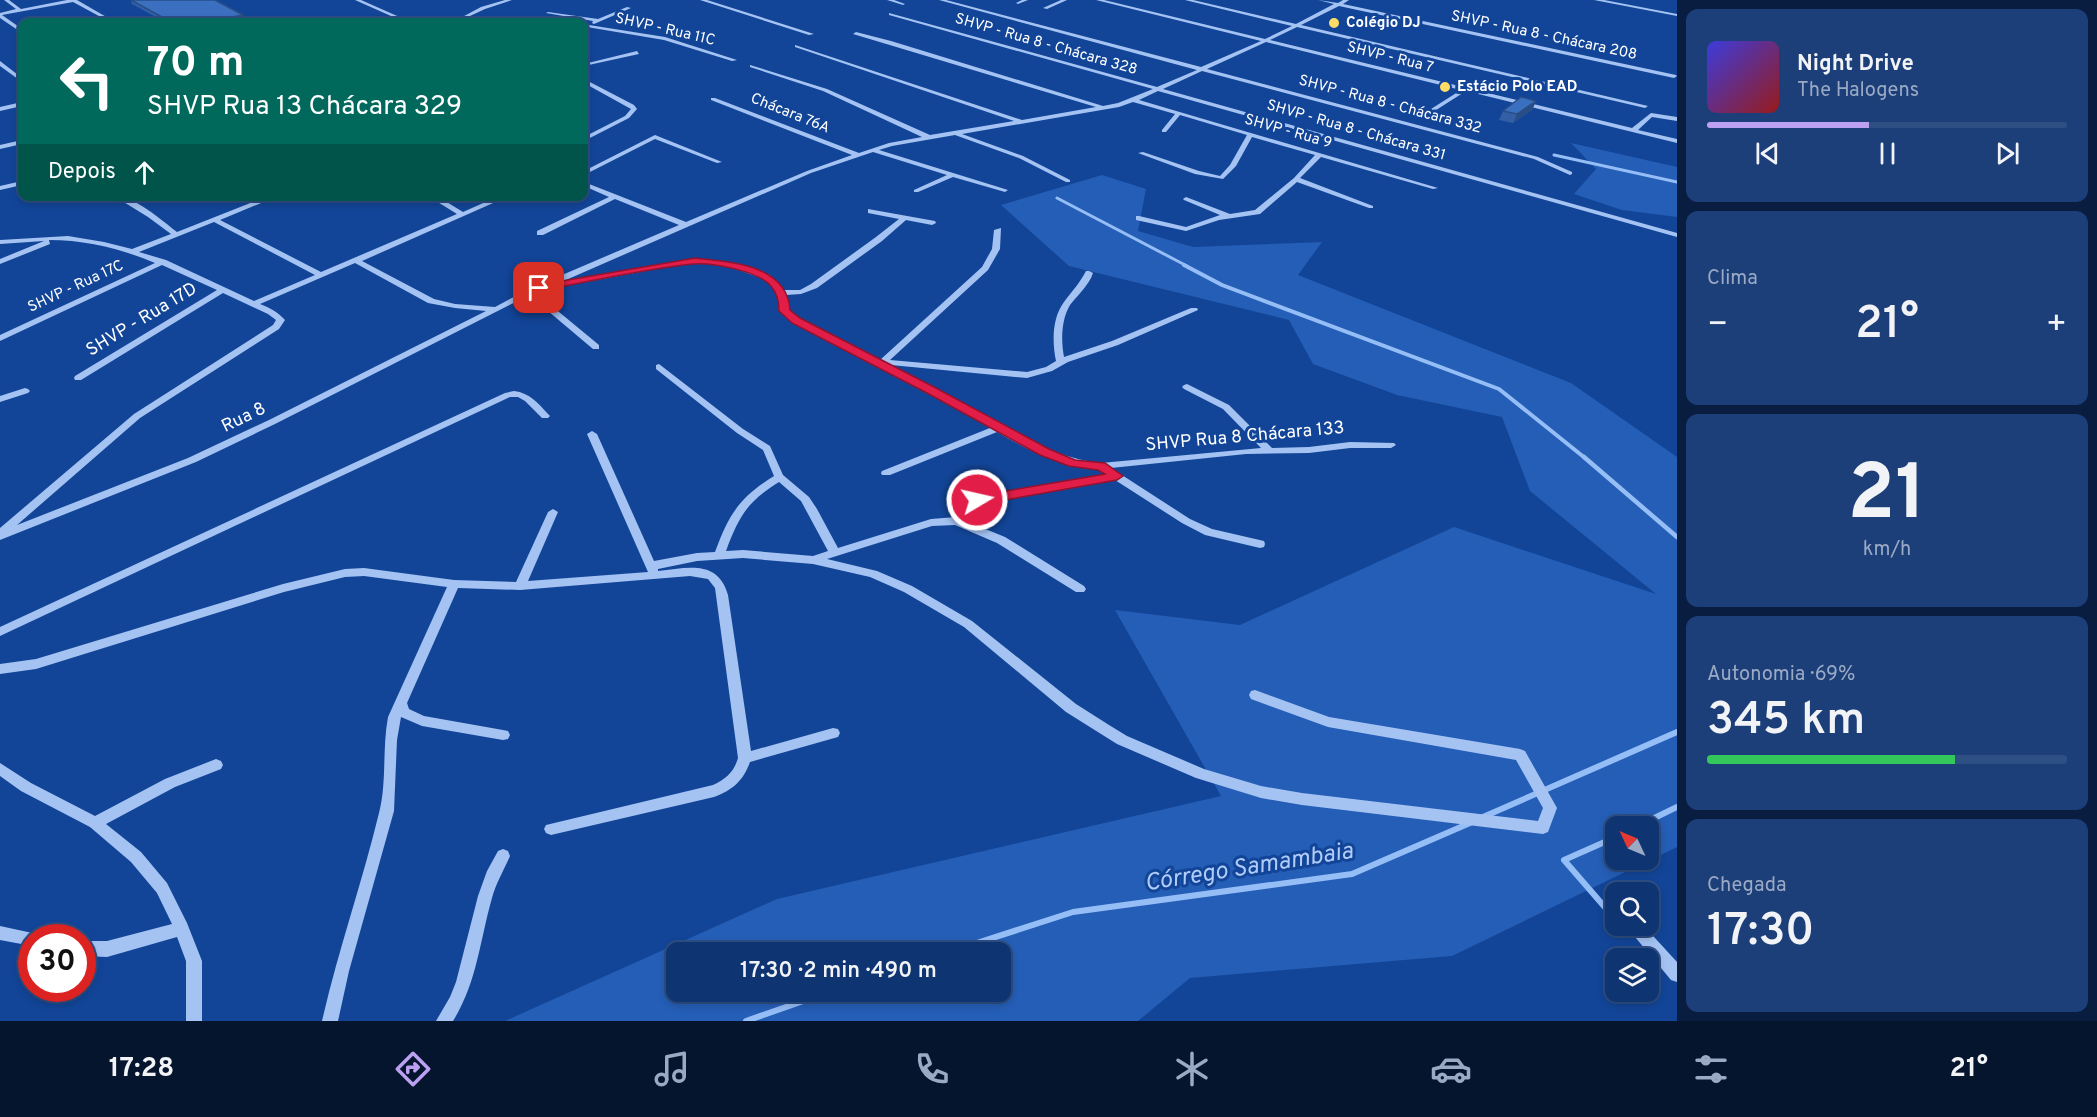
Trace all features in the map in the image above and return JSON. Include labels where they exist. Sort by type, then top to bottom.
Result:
[{"type":"street","points":[[6,0],[20,10]]},
{"type":"street","points":[[0,15],[74,0],[106,18]]},
{"type":"street","points":[[357,0],[400,18]]},
{"type":"street","points":[[452,0],[459,2]]},
{"type":"street","points":[[461,18],[510,0]]},
{"type":"street","points":[[702,0],[811,33]]},
{"type":"street","points":[[890,0],[903,4]]},
{"type":"street","name":"SHVP - Rua 8 - Chácara 332","points":[[941,0],[1536,158],[1570,173]]},
{"type":"street","points":[[1018,3],[1026,0]]},
{"type":"street","points":[[1045,8],[1065,0]]},
{"type":"street","name":"SHVP - Rua 7","points":[[1098,0],[1677,141]]},
{"type":"street","points":[[1187,0],[1645,106]]},
{"type":"street","name":"SHVP - Rua 8 - Chácara 208","points":[[1320,0],[1674,76]]},
{"type":"street","points":[[539,288],[808,172],[871,150],[928,137],[1105,108],[1134,100],[1265,41],[1347,0]]},
{"type":"street","points":[[1596,0],[1677,15]]},
{"type":"street","points":[[588,26],[629,8]]},
{"type":"street","points":[[548,12],[583,18]]},
{"type":"street","name":"SHVP - Rua 8 - Chácara 328","points":[[891,14],[1160,89]]},
{"type":"street","points":[[0,15],[18,28]]},
{"type":"street","points":[[464,16],[481,18]]},
{"type":"street","points":[[588,19],[600,21]]},
{"type":"street","name":"SHVP - Rua 11C","points":[[588,27],[665,39],[734,60]]},
{"type":"street","points":[[856,34],[1105,108]]},
{"type":"street","points":[[796,46],[979,105],[1022,122]]},
{"type":"street","points":[[588,64],[637,53]]},
{"type":"street","points":[[0,63],[18,76]]},
{"type":"street","points":[[752,66],[825,90],[928,137]]},
{"type":"street","points":[[6,74],[13,73]]},
{"type":"street","points":[[588,83],[618,98],[634,110],[627,117],[588,137]]},
{"type":"street","name":"SHVP - Rua 8 - Chácara 331","points":[[1160,89],[1677,235]]},
{"type":"street","points":[[1433,110],[1466,89]]},
{"type":"street","name":"Chácara 76A","points":[[713,99],[858,155]]},
{"type":"street","name":"SHVP - Rua 9","points":[[1134,100],[1435,188]]},
{"type":"street","points":[[0,109],[18,105]]},
{"type":"street","points":[[1164,131],[1178,114]]},
{"type":"street","points":[[1634,130],[1651,115],[1677,119]]},
{"type":"street","points":[[954,133],[1021,157],[1068,181]]},
{"type":"street","points":[[1141,153],[1197,173],[1221,178],[1233,166],[1250,135]]},
{"type":"street","points":[[588,171],[653,137],[719,162]]},
{"type":"street","points":[[0,147],[18,143]]},
{"type":"street","points":[[871,150],[1005,190]]},
{"type":"street","points":[[1139,218],[1186,229],[1228,216],[1261,211],[1320,155]]},
{"type":"street","points":[[916,191],[951,175]]},
{"type":"street","points":[[1296,179],[1371,207]]},
{"type":"street","points":[[0,188],[18,184]]},
{"type":"street","points":[[588,186],[683,224]]},
{"type":"street","points":[[540,232],[614,197]]},
{"type":"street","points":[[1186,199],[1228,216]]},
{"type":"street","points":[[126,201],[151,215],[176,235]]},
{"type":"street","points":[[135,251],[262,201]]},
{"type":"street","points":[[440,201],[462,214]]},
{"type":"street","points":[[254,304],[494,201]]},
{"type":"street","points":[[871,211],[932,223]]},
{"type":"street","points":[[781,293],[801,292],[814,286],[904,218]]},
{"type":"street","points":[[215,220],[320,275]]},
{"type":"street","points":[[882,363],[985,268],[996,249],[998,230]]},
{"type":"street","points":[[0,262],[57,238]]},
{"type":"street","points":[[0,242],[76,239],[135,251],[254,304],[277,315],[281,320],[280,323],[137,416],[0,535]]},
{"type":"street","points":[[355,260],[431,301],[455,306],[494,309]]},
{"type":"street","points":[[539,288],[695,261],[735,266],[755,272],[774,282],[781,293],[785,311],[791,317],[882,363],[1059,459],[1083,465],[1101,466],[1186,521],[1209,532],[1260,544]]},
{"type":"street","name":"SHVP - Rua 17C","points":[[0,338],[163,262]]},
{"type":"street","points":[[1060,362],[1058,353],[1060,322],[1065,307],[1087,279],[1089,273]]},
{"type":"street","name":"Rua 8","points":[[0,535],[99,499],[230,443],[539,288]]},
{"type":"street","name":"SHVP - Rua 17D","points":[[78,378],[223,290]]},
{"type":"street","points":[[530,292],[596,347]]},
{"type":"street","points":[[882,363],[1027,375],[1049,369],[1060,362],[1115,343],[1194,310]]},
{"type":"street","points":[[659,367],[740,431],[767,448],[779,477],[812,509],[835,554]]},
{"type":"street","points":[[1186,387],[1227,407],[1269,450]]},
{"type":"street","points":[[0,399],[25,391]]},
{"type":"street","points":[[0,632],[508,395],[525,396],[544,416]]},
{"type":"street","points":[[886,473],[999,428]]},
{"type":"street","points":[[592,434],[653,570]]},
{"type":"street","name":"SHVP Rua 8 Chácara 133","points":[[1101,466],[1269,450],[1391,445]]},
{"type":"street","points":[[977,500],[1117,476]]},
{"type":"street","points":[[720,554],[730,525],[743,503],[779,477]]},
{"type":"street","points":[[520,586],[553,512]]},
{"type":"street","points":[[813,560],[924,525],[956,521],[1001,540],[1080,589]]},
{"type":"street","points":[[0,669],[36,664],[283,588],[354,572],[454,584],[520,586],[653,570],[720,554],[813,560],[873,574],[930,601],[988,639],[1047,688],[1104,729],[1122,740],[1201,774],[1261,792],[1302,800],[1543,828],[1550,808],[1520,755],[1328,722],[1255,695]]},
{"type":"street","points":[[551,829],[722,788],[736,777],[745,758],[722,595],[718,581],[709,573],[653,570]]},
{"type":"street","points":[[330,1021],[341,971],[387,811],[394,717],[454,584]]},
{"type":"street","points":[[401,704],[403,712],[422,721],[503,735]]},
{"type":"street","points":[[745,758],[833,733]]},
{"type":"street","points":[[95,823],[170,783],[216,765]]},
{"type":"street","points":[[0,769],[26,787],[95,823],[147,869],[162,888],[182,928],[194,961],[194,1021]]},
{"type":"street","points":[[444,1021],[460,998],[481,905],[491,873],[502,856]]},
{"type":"street","points":[[96,949],[107,949],[182,928]]},
{"type":"street","points":[[0,933],[18,936]]},
{"type":"street","points":[[1644,936],[1677,974]]},
{"type":"shaded area","points":[[1571,143],[1677,167],[1677,217],[1622,210],[1574,194],[1596,169]]},
{"type":"shaded area","points":[[1102,175],[1146,189],[1138,231],[1193,247],[1322,242],[1298,275],[1571,383],[1677,457],[1677,847],[1659,856],[1659,816],[1605,816],[1605,870],[1630,870],[1452,956],[1190,978],[1138,1021],[505,1021],[666,949],[666,1002],[1011,1002],[1011,942],[681,942],[777,899],[1221,796],[1115,610],[1240,625],[1454,527],[1656,594],[1530,491],[1502,417],[1397,395],[1313,364],[1289,320],[1069,266],[1001,205]]},
{"type":"building","points":[[131,0],[215,0],[243,15],[228,18],[164,18]]},
{"type":"building","points":[[1521,97],[1536,101],[1517,114],[1503,111]]},
{"type":"waterway","points":[[1554,155],[1677,182]]},
{"type":"waterway","points":[[1057,198],[1187,266]]},
{"type":"waterway","points":[[1184,265],[1222,285],[1499,389],[1585,458]]},
{"type":"waterway","points":[[1584,457],[1677,537]]},
{"type":"waterway","name":"Córrego Samambaia","points":[[1483,817],[1677,732]]},
{"type":"waterway","points":[[1659,816],[1677,807]]},
{"type":"waterway","name":"Córrego Samambaia","points":[[980,942],[1073,912],[1352,874],[1470,823]]},
{"type":"waterway","points":[[1605,842],[1564,860],[1605,907]]},
{"type":"waterway","name":"Córrego Samambaia","points":[[746,1021],[800,1002]]},
{"type":"place","name":"Colégio DJ","points":[[1334,23]]},
{"type":"place","name":"Estácio Polo EAD","points":[[1445,87]]},
{"type":"route","points":[[539,288],[695,261],[735,266],[755,272],[774,282],[784,300],[785,311],[796,320],[932,390],[1044,452],[1073,464],[1101,466],[1117,476],[1099,481],[977,500]]}]
